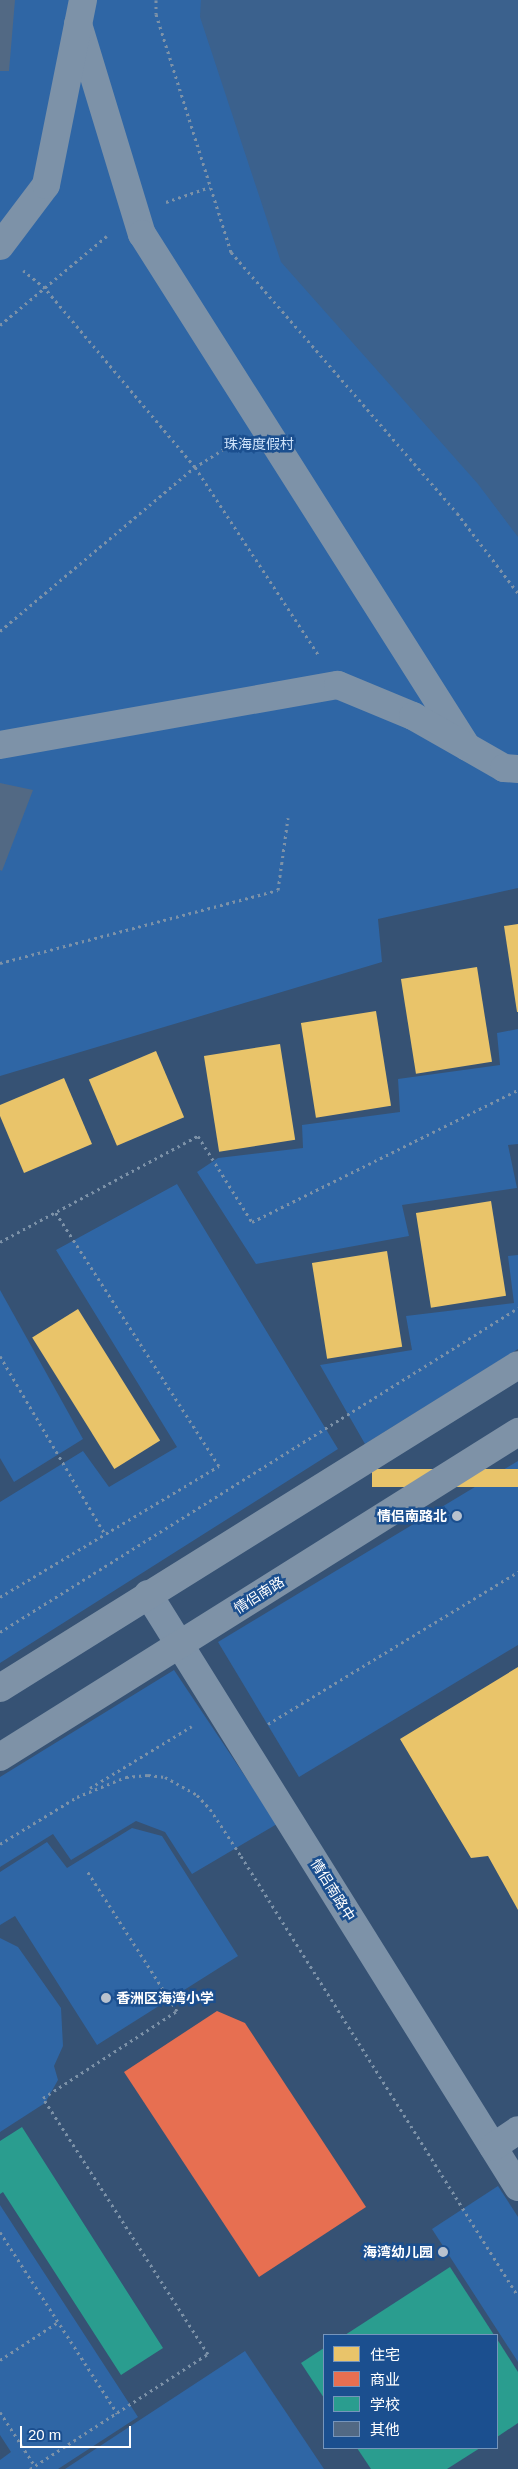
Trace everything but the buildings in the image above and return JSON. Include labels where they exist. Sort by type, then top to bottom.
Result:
[{"type":"highway","points":[[0,1688],[518,1365]]},
{"type":"highway","name":"情侣南路","points":[[0,1757],[518,1432]]},
{"type":"street","points":[[81,12],[142,234],[467,747]]},
{"type":"street","points":[[7,255],[46,185],[81,12]]},
{"type":"street","points":[[0,745],[338,685],[413,716],[504,768],[518,769]]},
{"type":"street","name":"情侣南路中","points":[[148,1594],[518,2187]]},
{"type":"street","points":[[493,2147],[518,2130]]},
{"type":"path","points":[[156,0],[156,14],[230,252],[457,513],[518,593]]},
{"type":"path","points":[[0,325],[136,212],[210,187]]},
{"type":"path","points":[[7,255],[45,288],[195,467],[338,685]]},
{"type":"path","points":[[0,631],[195,467],[264,425]]},
{"type":"path","points":[[0,963],[278,890],[288,818]]},
{"type":"path","points":[[0,1242],[198,1136],[252,1222],[518,1090]]},
{"type":"path","points":[[0,1597],[219,1466],[55,1212]]},
{"type":"path","points":[[0,1632],[518,1308]]},
{"type":"path","points":[[0,1356],[105,1534]]},
{"type":"path","points":[[240,1742],[518,1572]]},
{"type":"path","points":[[0,1844],[220,1709]]},
{"type":"path","points":[[77,1796],[126,1777],[148,1775],[181,1784],[210,1808],[518,2296]]},
{"type":"path","points":[[30,2469],[208,2354],[43,2098],[177,2011],[88,1870]]},
{"type":"path","points":[[0,2232],[117,2413]]},
{"type":"path","points":[[0,2360],[58,2322]]},
{"type":"path","points":[[0,2412],[35,2466]]},
{"type":"green space","name":"珠海度假村","points":[[0,0],[518,0],[518,888],[378,919],[382,962],[0,1076]]},
{"type":"green space","points":[[518,1029],[518,1144],[508,1145],[517,1188],[402,1205],[409,1236],[256,1264],[197,1172],[218,1158],[303,1148],[302,1125],[400,1112],[398,1079],[500,1065],[497,1033]]},
{"type":"green space","points":[[177,1184],[338,1449],[0,1663],[0,1502],[83,1451],[109,1487],[177,1447],[56,1250]]},
{"type":"green space","points":[[518,1255],[518,1349],[365,1444],[320,1365],[412,1350],[406,1316],[514,1303],[508,1256]]},
{"type":"green space","points":[[0,1290],[83,1439],[14,1482],[0,1458]]},
{"type":"green space","points":[[518,1461],[518,1645],[299,1777],[218,1642]]},
{"type":"green space","points":[[174,1670],[277,1824],[192,1874],[165,1832],[136,1821],[71,1860],[53,1834],[0,1867],[0,1777]]},
{"type":"green space","points":[[132,1828],[162,1836],[238,1956],[97,2045],[15,1916],[0,1925],[0,1872],[47,1842],[67,1868]]},
{"type":"green space","points":[[0,1938],[18,1947],[61,2008],[63,2046],[54,2066],[58,2080],[45,2103],[0,2132]]},
{"type":"green space","points":[[498,2186],[518,2217],[518,2362],[432,2229]]},
{"type":"green space","points":[[0,2205],[138,2417],[58,2469],[0,2469],[0,2460],[11,2452],[0,2435]]},
{"type":"green space","points":[[245,2351],[324,2469],[65,2469]]},
{"type":"shaded area","points":[[201,0],[518,0],[518,537],[478,484],[281,262],[200,17]]},
{"type":"place","name":"情侣南路北","points":[[457,1516]]},
{"type":"place","name":"香洲区海湾小学","points":[[106,1998]]},
{"type":"place","name":"海湾幼儿园","points":[[443,2252]]}]
